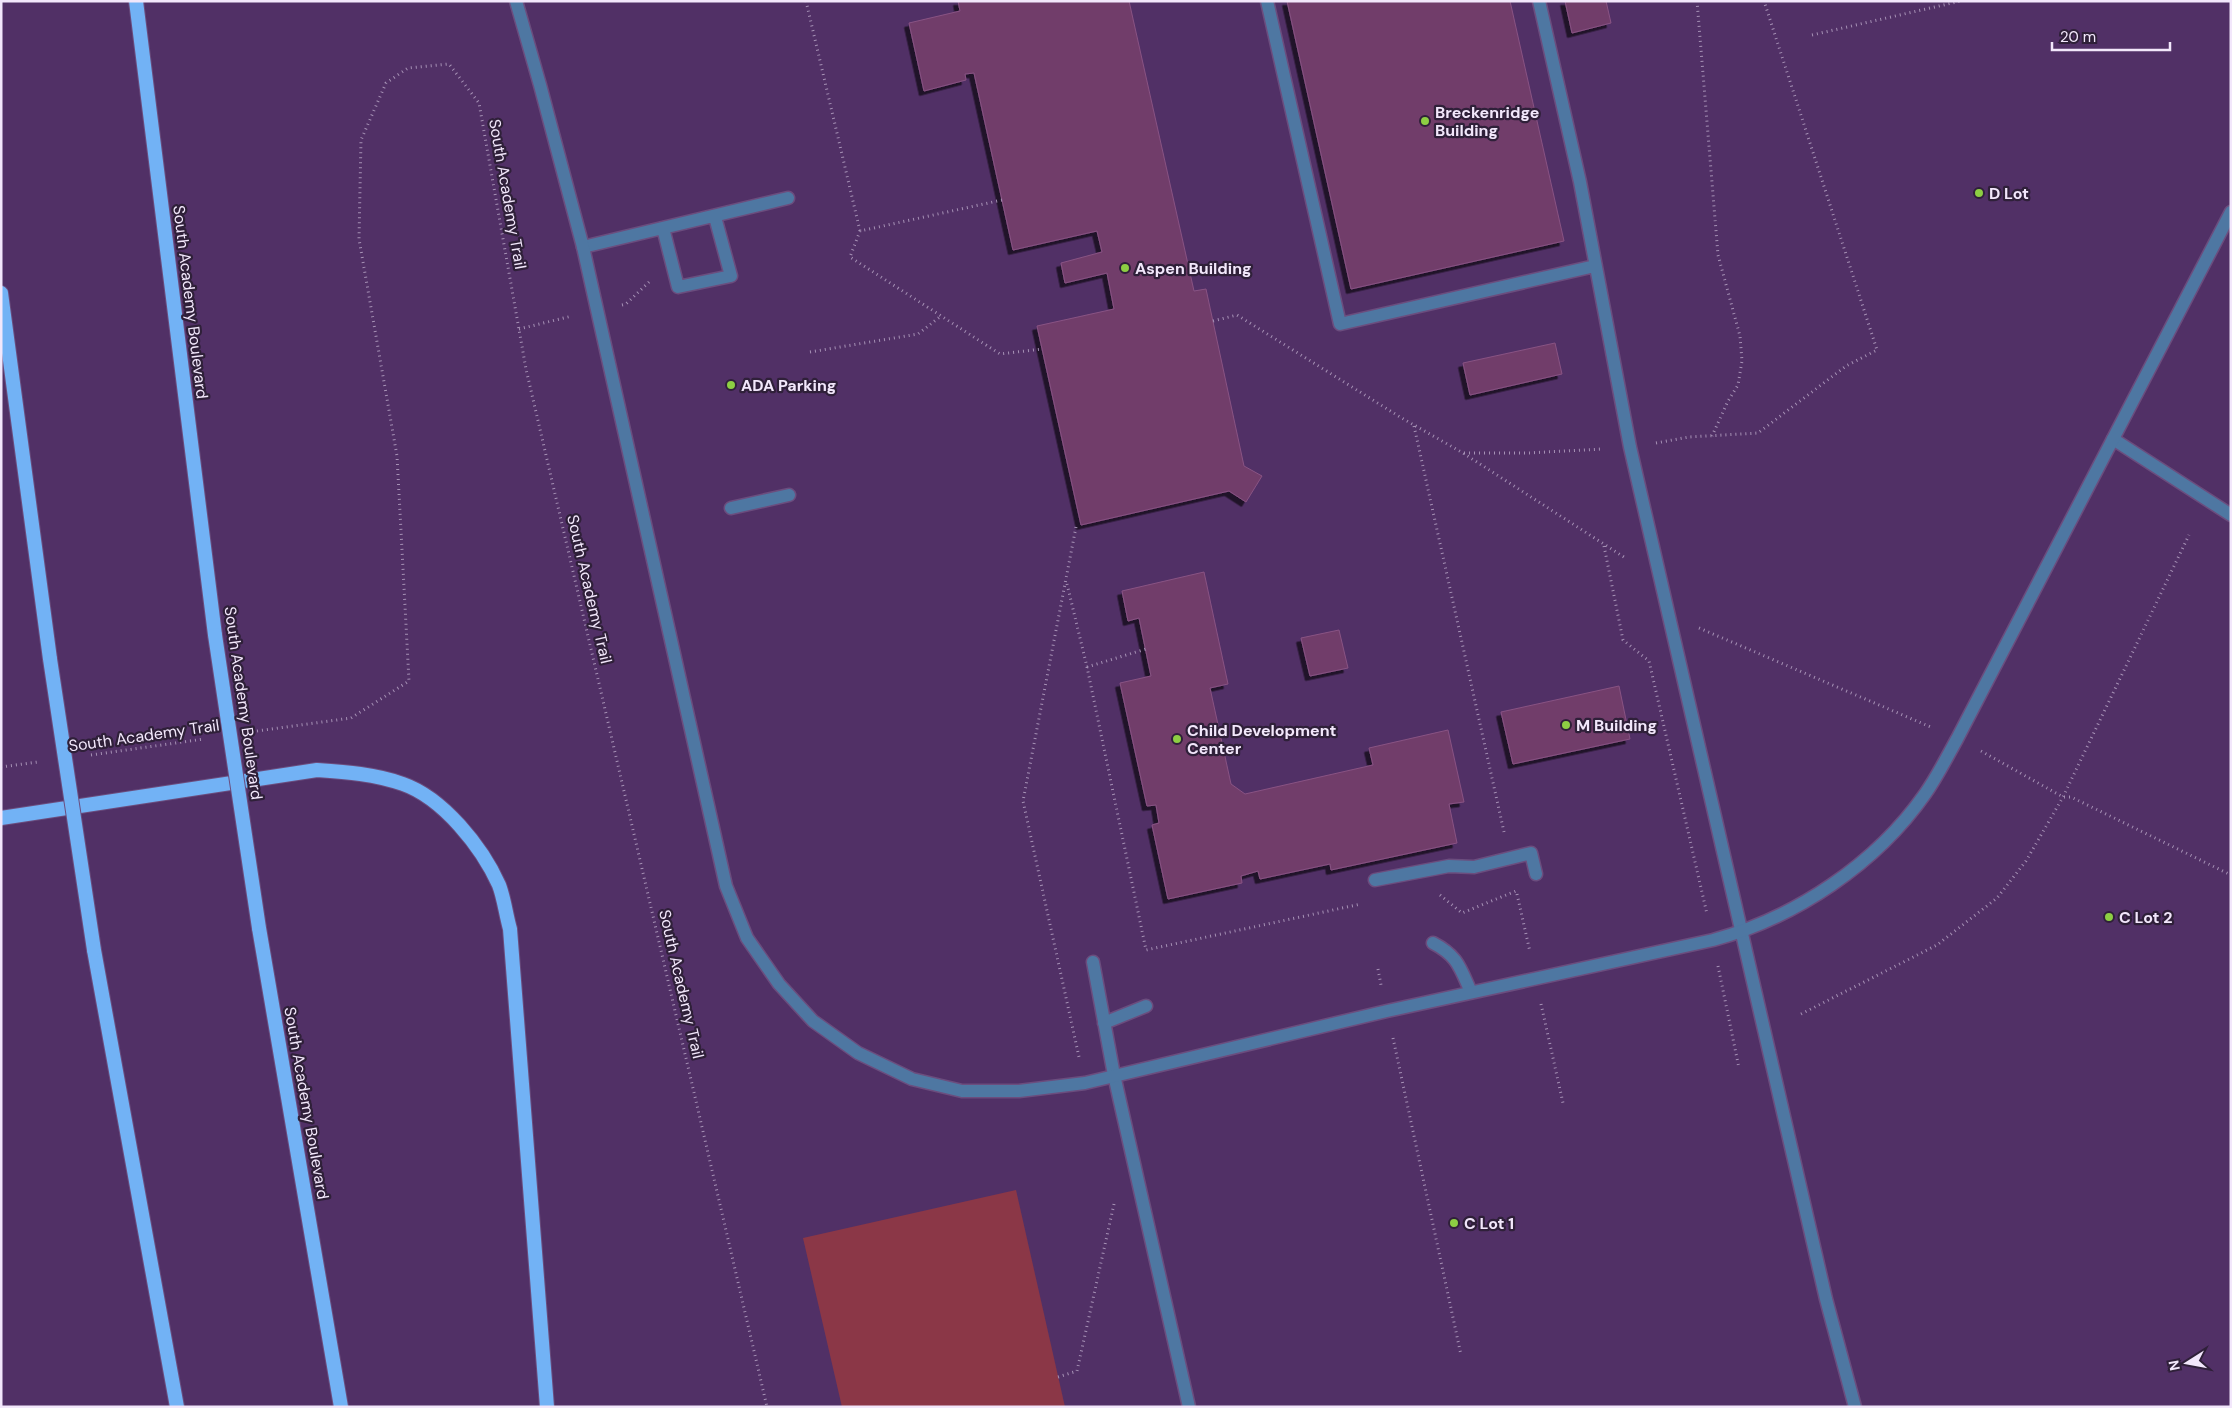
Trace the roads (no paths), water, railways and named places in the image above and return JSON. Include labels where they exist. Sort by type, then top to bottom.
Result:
[{"type":"highway","name":"South Academy Boulevard","points":[[138,4],[215,635],[260,928],[341,1407]]},
{"type":"highway","points":[[1,293],[50,659],[94,950],[177,1407]]},
{"type":"highway","points":[[1,818],[317,770],[361,773],[405,784],[442,807],[477,848],[499,886],[510,929],[547,1407]]},
{"type":"street","points":[[516,1],[583,247],[726,886],[747,938],[779,984],[813,1020],[858,1054],[912,1079],[962,1091],[1019,1092],[1085,1083],[1387,1011],[1713,940],[1741,933],[1794,908],[1841,877],[1881,846],[1924,795],[1958,739],[2231,212]]},
{"type":"street","points":[[1267,1],[1340,324],[1595,266]]},
{"type":"street","points":[[1539,1],[1580,182],[1630,447],[1826,1299],[1855,1407]]},
{"type":"street","points":[[583,247],[715,217],[788,198]]},
{"type":"street","points":[[663,228],[678,287],[731,276],[715,217]]},
{"type":"street","points":[[2113,439],[2231,515]]},
{"type":"street","points":[[731,508],[789,496]]},
{"type":"street","points":[[1375,880],[1449,866],[1474,867],[1531,853],[1536,874]]},
{"type":"street","points":[[1433,943],[1449,951],[1457,960],[1471,992]]},
{"type":"street","points":[[1093,962],[1114,1075],[1189,1407]]},
{"type":"street","points":[[1104,1023],[1146,1006]]},
{"type":"place","name":"Breckenridge Building","points":[[1425,121]]},
{"type":"place","name":"D Lot","points":[[1979,193]]},
{"type":"place","name":"Aspen Building","points":[[1125,268]]},
{"type":"place","name":"ADA Parking","points":[[731,385]]},
{"type":"place","name":"M Building","points":[[1566,725]]},
{"type":"place","name":"Child Development Center","points":[[1177,739]]},
{"type":"place","name":"C Lot 2","points":[[2109,917]]},
{"type":"place","name":"C Lot 1","points":[[1454,1223]]}]
